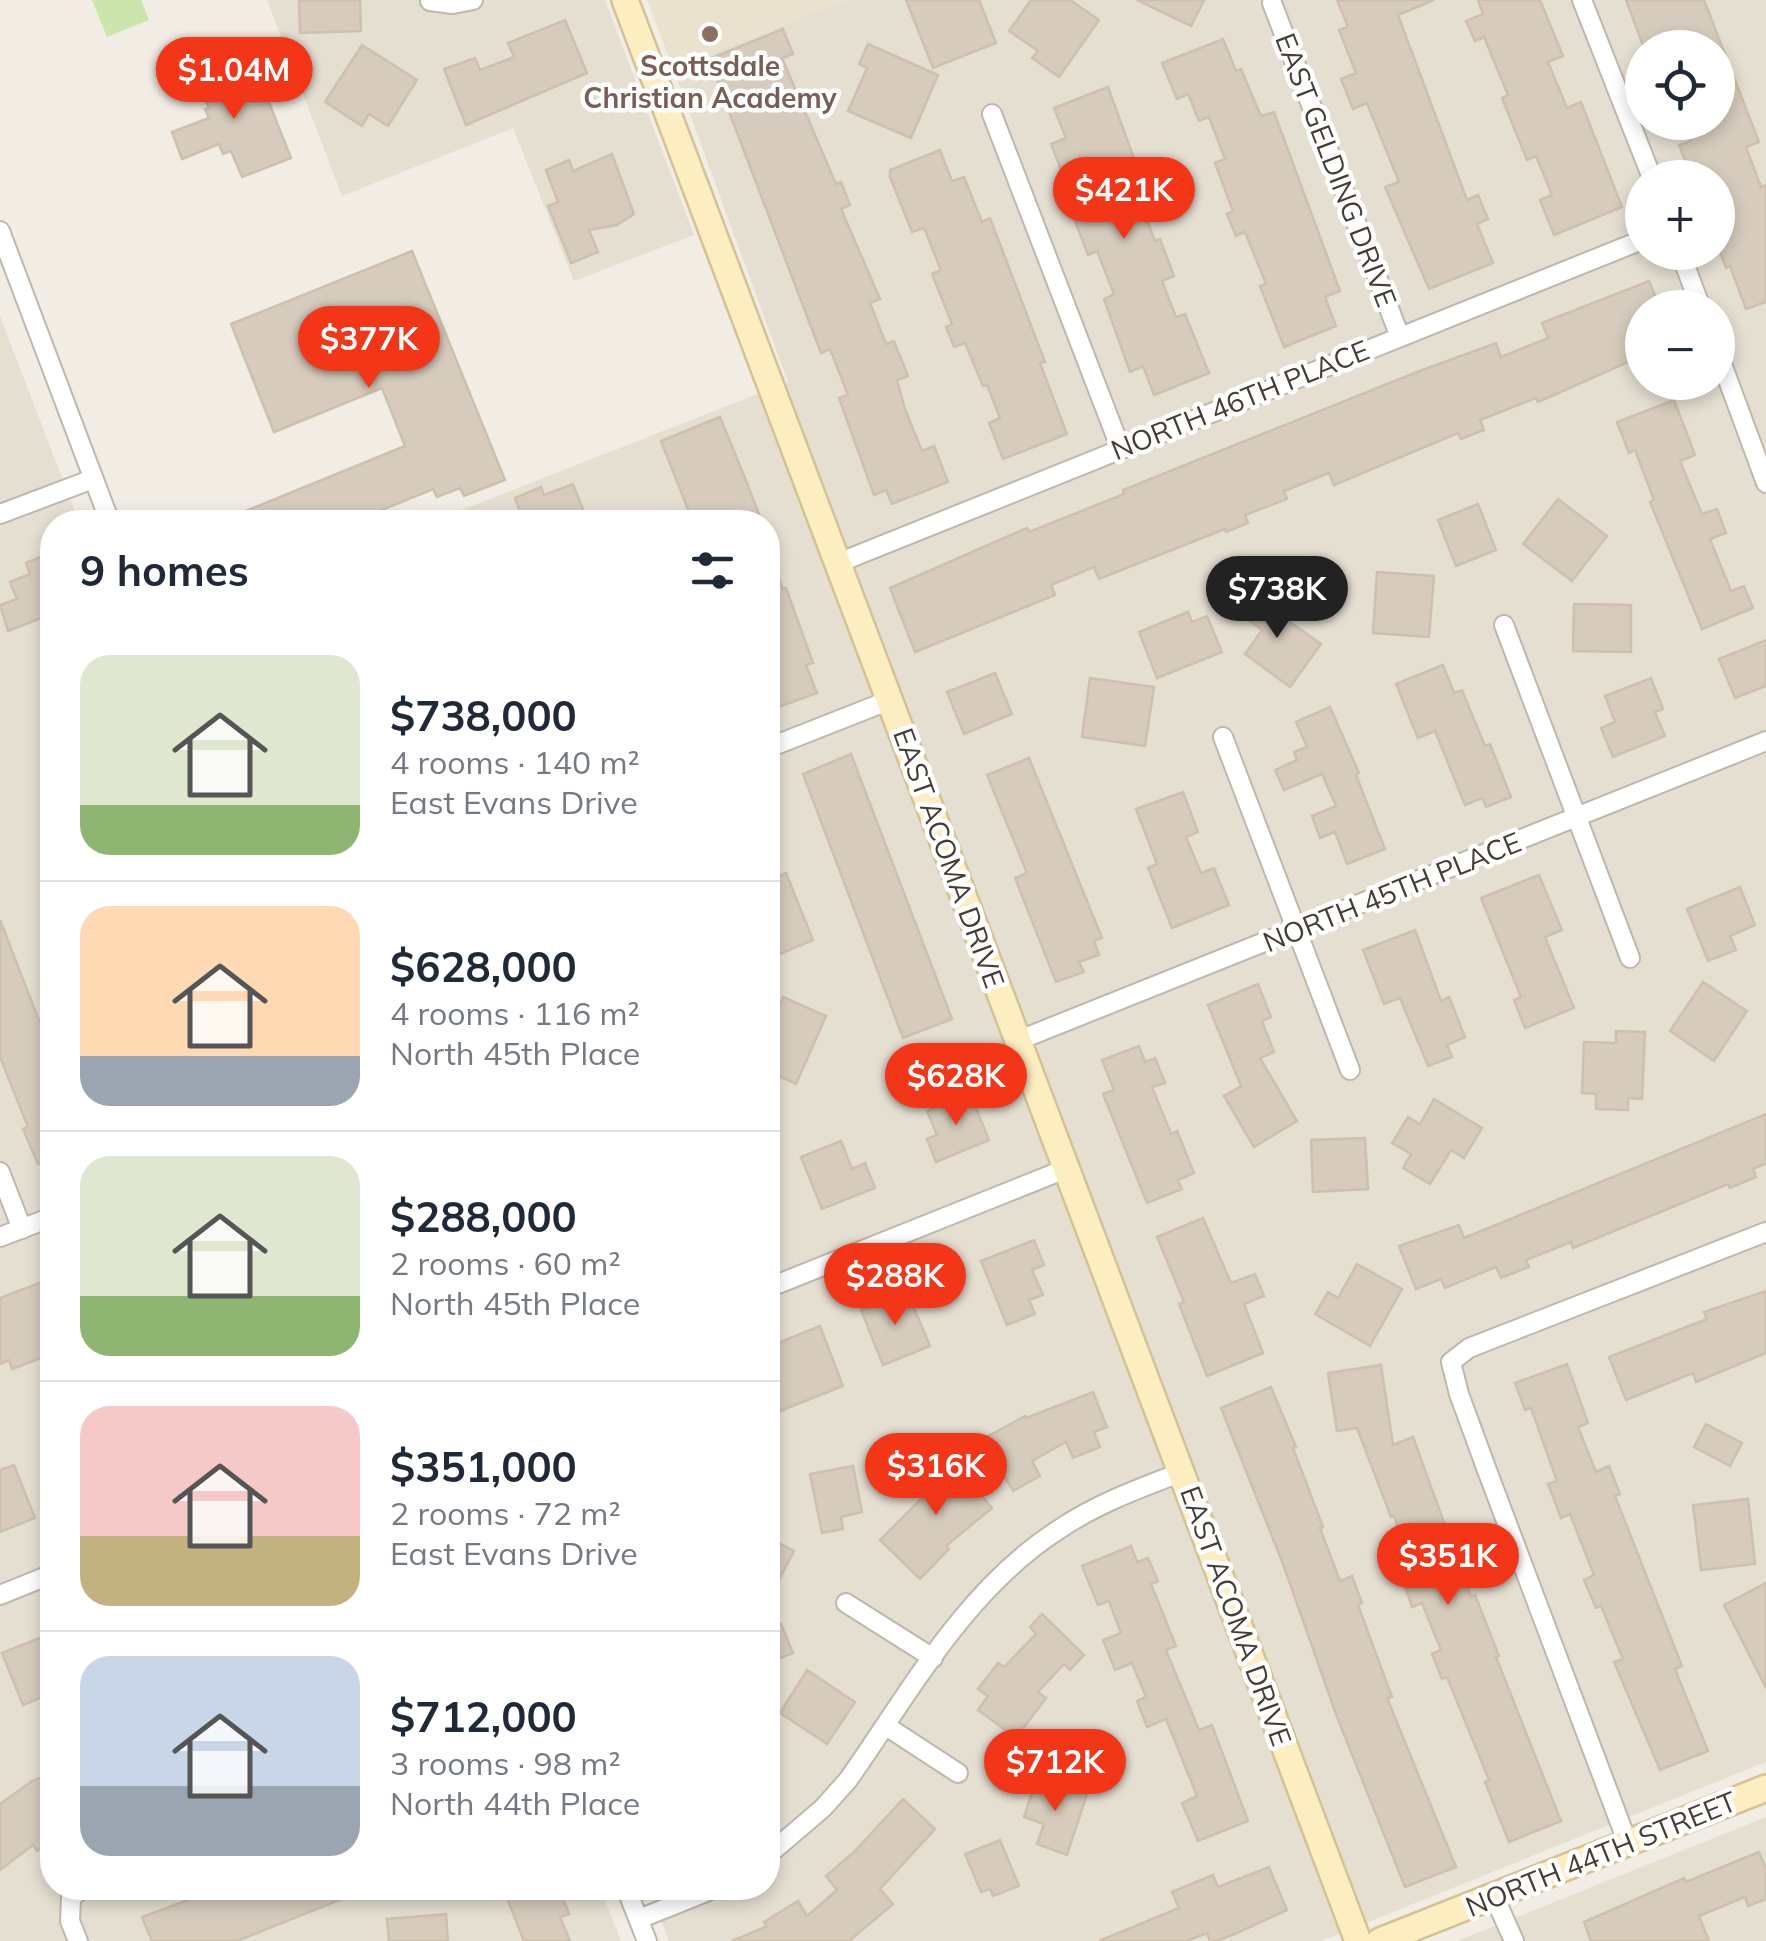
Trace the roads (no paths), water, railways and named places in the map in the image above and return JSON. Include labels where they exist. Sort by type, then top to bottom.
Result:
[{"type":"street","points":[[430,1],[453,4],[474,0]]},
{"type":"street","name":"EAST ACOMA DRIVE","points":[[625,0],[1358,1941]]},
{"type":"street","points":[[1582,0],[1645,160]]},
{"type":"street","name":"EAST GELDING DRIVE","points":[[1272,3],[1400,337]]},
{"type":"street","points":[[992,114],[1120,447]]},
{"type":"street","points":[[0,231],[105,510]]},
{"type":"street","name":"NORTH 46TH PLACE","points":[[838,563],[1625,247]]},
{"type":"street","points":[[1735,399],[1766,484]]},
{"type":"street","points":[[0,514],[93,478]]},
{"type":"street","points":[[1504,625],[1630,958]]},
{"type":"street","points":[[780,743],[890,700]]},
{"type":"street","points":[[1223,737],[1350,1070]]},
{"type":"street","name":"NORTH 45TH PLACE","points":[[1017,1042],[1766,741]]},
{"type":"street","points":[[780,1283],[1068,1168]]},
{"type":"street","points":[[0,1172],[22,1229]]},
{"type":"street","points":[[0,1237],[40,1222]]},
{"type":"street","points":[[1628,1844],[1459,1394],[1451,1362],[1469,1348],[1766,1232]]},
{"type":"street","points":[[780,1845],[823,1808],[848,1780],[983,1592],[1056,1530],[1094,1509],[1182,1472]]},
{"type":"street","points":[[0,1594],[40,1579]]},
{"type":"street","points":[[846,1603],[933,1658]]},
{"type":"street","points":[[886,1726],[958,1773]]},
{"type":"street","name":"NORTH 44TH STREET","points":[[1380,1941],[1766,1788]]},
{"type":"street","points":[[1494,1896],[1514,1941]]},
{"type":"street","points":[[75,1900],[70,1921],[78,1941]]},
{"type":"street","points":[[631,1900],[647,1941]]},
{"type":"street","points":[[638,1919],[686,1900]]},
{"type":"place","name":"Scottsdale Christian Academy","points":[[710,34]]}]
